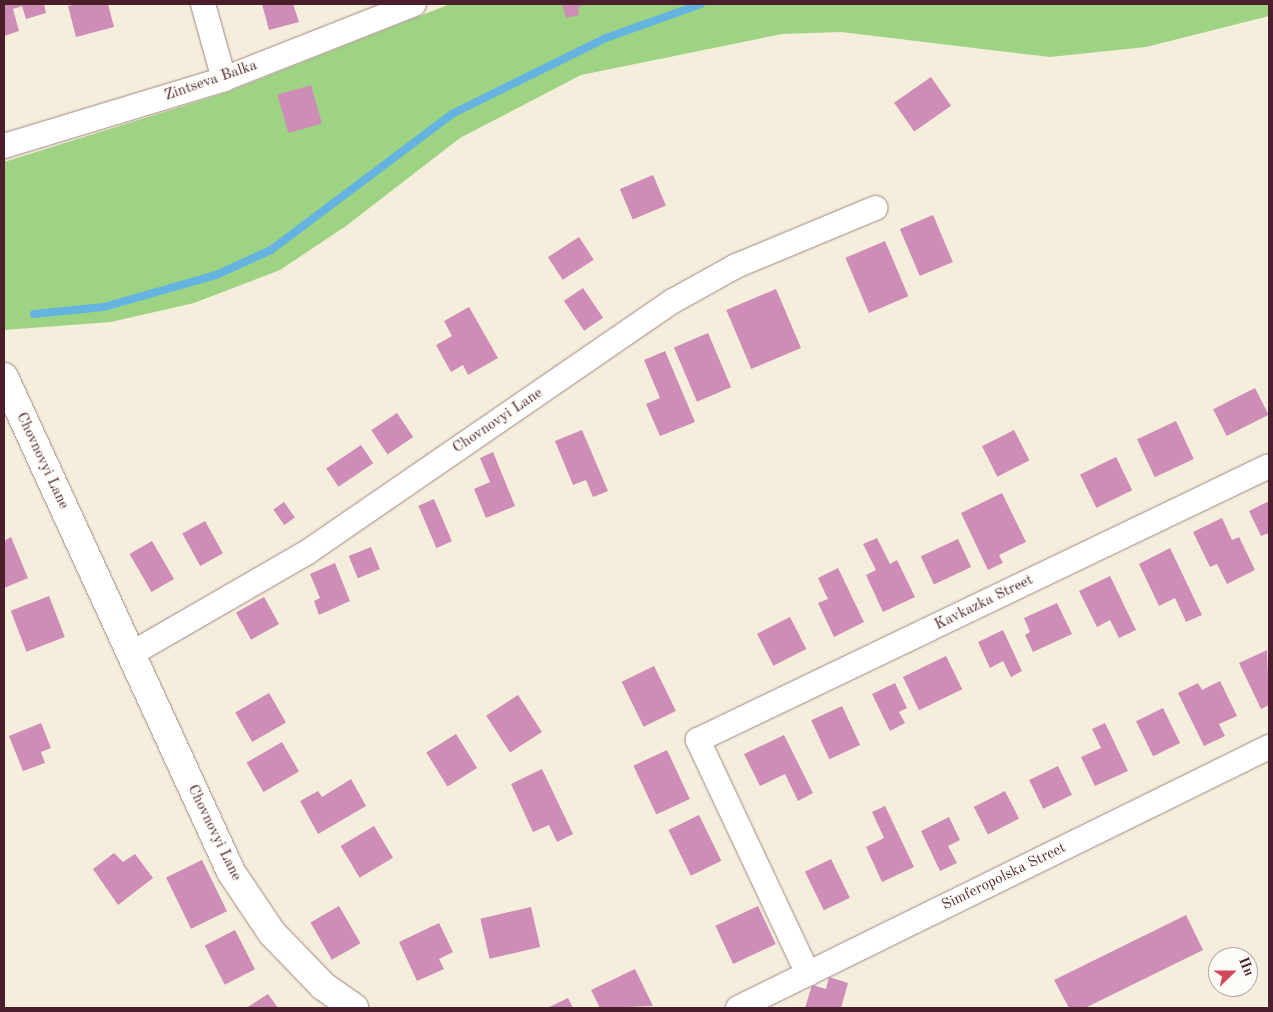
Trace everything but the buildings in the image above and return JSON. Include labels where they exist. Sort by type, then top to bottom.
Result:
[{"type":"street","points":[[204,4],[224,79]]},
{"type":"street","name":"Zintseva Balka","points":[[4,146],[224,79],[414,4]]},
{"type":"street","name":"Chovnovyi Lane","points":[[131,654],[306,553],[673,301],[736,266],[874,208]]},
{"type":"street","name":"Chovnovyi Lane","points":[[4,377],[231,872],[272,933],[323,986],[354,1008]]},
{"type":"street","name":"Kavkazka Street","points":[[808,974],[698,740],[1269,466]]},
{"type":"street","name":"Simferopolska Street","points":[[738,1008],[1269,746]]},
{"type":"green space","points":[[450,4],[1269,4],[1269,16],[1146,47],[1050,57],[841,32],[782,34],[581,75],[460,138],[346,226],[280,270],[194,303],[111,322],[4,330],[4,162],[225,93]]},
{"type":"waterway","points":[[34,314],[104,307],[216,275],[271,250],[452,114],[606,38],[701,4]]}]
